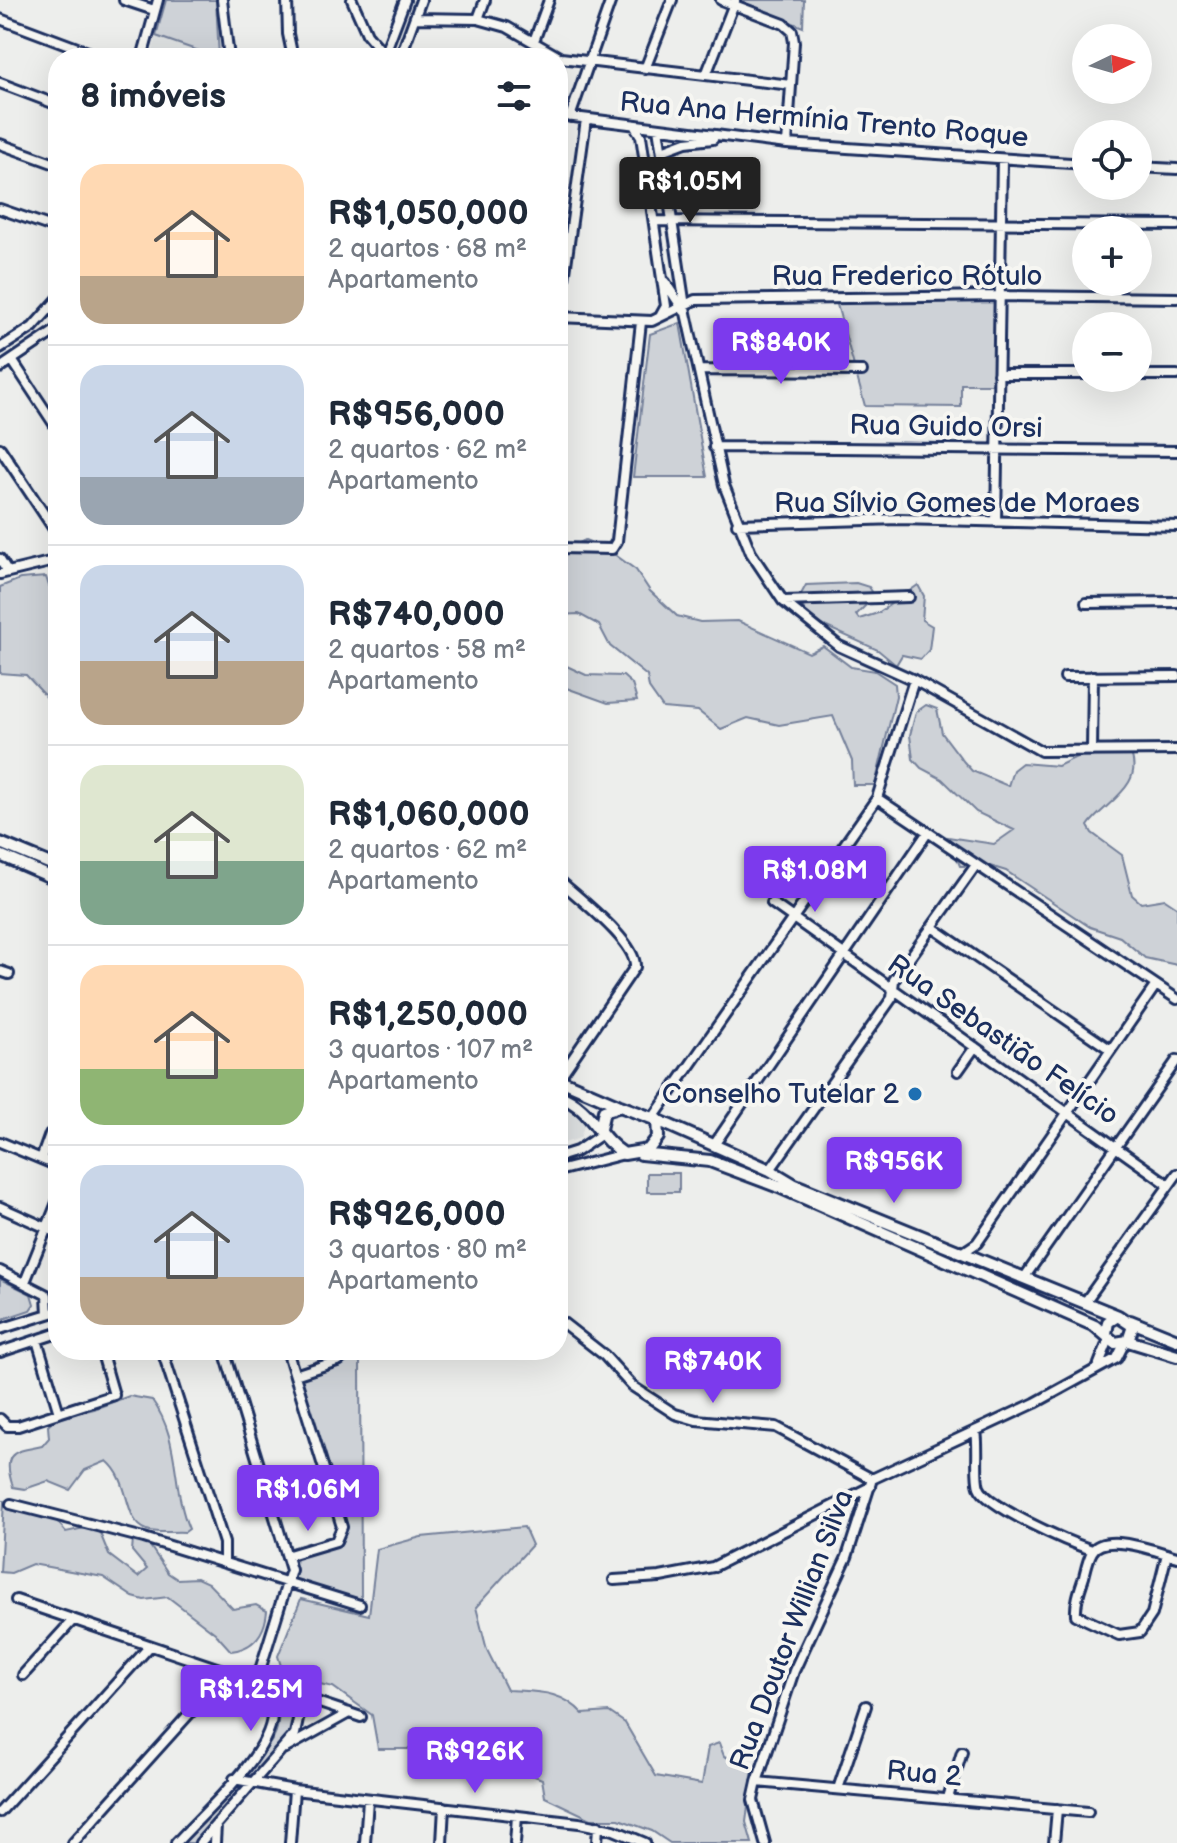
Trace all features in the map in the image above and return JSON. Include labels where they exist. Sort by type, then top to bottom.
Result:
[{"type":"main road","points":[[0,843],[48,863]]},
{"type":"main road","points":[[0,855],[48,876]]},
{"type":"main road","points":[[568,1084],[714,1145],[795,1185],[1177,1340]]},
{"type":"main road","points":[[568,1101],[586,1111],[601,1132],[624,1154],[710,1161],[779,1187],[1107,1336],[1115,1343],[1127,1342],[1177,1356]]},
{"type":"main road","points":[[601,1132],[604,1111],[620,1106]]},
{"type":"main road","points":[[641,1154],[658,1137],[655,1119]]},
{"type":"main road","points":[[1107,1336],[1108,1322],[1118,1316]]},
{"type":"main road","points":[[1127,1342],[1133,1331],[1130,1321]]},
{"type":"street","points":[[124,0],[154,10]]},
{"type":"street","points":[[144,48],[158,0]]},
{"type":"street","points":[[222,0],[228,48]]},
{"type":"street","points":[[287,0],[291,48]]},
{"type":"street","points":[[352,0],[367,34],[378,48]]},
{"type":"street","points":[[387,48],[405,0]]},
{"type":"street","points":[[404,48],[421,0]]},
{"type":"street","points":[[478,19],[485,0]]},
{"type":"street","points":[[534,41],[549,0]]},
{"type":"street","points":[[570,117],[611,0]]},
{"type":"street","points":[[645,69],[672,0]]},
{"type":"street","points":[[721,0],[734,2],[784,24],[792,31],[787,144]]},
{"type":"street","points":[[706,75],[734,2]]},
{"type":"street","points":[[415,18],[478,19],[507,27],[545,48]]},
{"type":"street","points":[[0,19],[77,48]]},
{"type":"street","points":[[568,58],[791,85]]},
{"type":"street","points":[[0,83],[48,101]]},
{"type":"street","name":"Rua Ana Hermínia Trento Roque","points":[[570,117],[787,144],[1072,163]]},
{"type":"street","points":[[568,246],[586,119]]},
{"type":"street","points":[[634,125],[641,136],[666,306],[658,319]]},
{"type":"street","points":[[641,136],[655,127],[662,151],[685,308],[714,447],[737,524],[766,580],[783,601],[839,646],[914,680],[1037,749],[1177,750]]},
{"type":"street","points":[[662,151],[686,142],[725,138]]},
{"type":"street","points":[[0,144],[48,161]]},
{"type":"street","points":[[996,522],[1002,160]]},
{"type":"street","points":[[1152,168],[1177,169]]},
{"type":"street","points":[[0,209],[48,226]]},
{"type":"street","points":[[655,221],[1177,225]]},
{"type":"street","points":[[662,278],[685,308]]},
{"type":"street","name":"Rua Frederico Rótulo","points":[[685,308],[695,300],[1000,296],[1177,298]]},
{"type":"street","points":[[568,318],[641,322],[685,308]]},
{"type":"street","points":[[0,348],[33,327],[48,310]]},
{"type":"street","points":[[568,548],[612,549],[617,541],[641,322]]},
{"type":"street","points":[[0,368],[48,336]]},
{"type":"street","points":[[12,360],[48,415]]},
{"type":"street","points":[[700,370],[862,371]]},
{"type":"street","points":[[998,374],[1072,374]]},
{"type":"street","points":[[1152,375],[1177,375]]},
{"type":"street","name":"Rua Guido Orsi","points":[[714,447],[1177,451]]},
{"type":"street","points":[[0,448],[48,520]]},
{"type":"street","name":"Rua Sílvio Gomes de Moraes","points":[[737,524],[899,519],[1177,526]]},
{"type":"street","points":[[0,559],[4,573],[48,562]]},
{"type":"street","points":[[783,601],[909,597]]},
{"type":"street","points":[[1086,603],[1177,602]]},
{"type":"street","points":[[1092,751],[1093,676]]},
{"type":"street","points":[[1065,677],[1177,676]]},
{"type":"street","points":[[655,1119],[877,798],[914,680]]},
{"type":"street","points":[[877,798],[1177,999]]},
{"type":"street","points":[[714,1145],[842,953],[928,832]]},
{"type":"street","points":[[770,1170],[892,998],[894,980],[976,865]]},
{"type":"street","points":[[568,888],[621,938],[636,959],[635,967],[568,1065]]},
{"type":"street","name":"Rua Sebastião Felício","points":[[772,903],[1169,1185]]},
{"type":"street","points":[[932,927],[1111,1050]]},
{"type":"street","points":[[962,1253],[977,1243],[1156,985]]},
{"type":"street","points":[[958,1071],[975,1047]]},
{"type":"street","points":[[1024,1278],[1177,1060]]},
{"type":"street","points":[[568,1154],[577,1151],[601,1132]]},
{"type":"street","points":[[41,1159],[48,1140]]},
{"type":"street","points":[[0,1142],[48,1162]]},
{"type":"street","points":[[568,1168],[624,1154]]},
{"type":"street","points":[[1085,1302],[1177,1174]]},
{"type":"street","points":[[0,1207],[46,1227]]},
{"type":"street","points":[[25,1282],[48,1222]]},
{"type":"street","points":[[0,1271],[47,1295],[48,1314],[0,1329]]},
{"type":"street","points":[[568,1327],[604,1355],[632,1386],[675,1414],[696,1420],[776,1427],[871,1483]]},
{"type":"street","points":[[0,1352],[48,1336]]},
{"type":"street","points":[[1097,1367],[1107,1336]]},
{"type":"street","points":[[37,1340],[59,1413]]},
{"type":"street","points":[[614,1580],[660,1577],[713,1567],[1117,1358],[1127,1342]]},
{"type":"street","points":[[0,1419],[7,1426],[18,1426],[114,1395],[104,1360]]},
{"type":"street","points":[[165,1360],[224,1543],[224,1563]]},
{"type":"street","points":[[227,1360],[289,1555],[288,1583],[256,1683]]},
{"type":"street","points":[[289,1555],[336,1541],[342,1534],[290,1360]]},
{"type":"street","points":[[295,1375],[340,1360]]},
{"type":"street","points":[[976,1431],[978,1480],[982,1493],[1029,1521],[1092,1550],[1116,1543],[1177,1557]]},
{"type":"street","name":"Rua Doutor Willian Silva","points":[[765,1843],[753,1800],[757,1782],[794,1671],[847,1557],[871,1483]]},
{"type":"street","points":[[11,1504],[224,1563],[360,1605]]},
{"type":"street","points":[[1092,1550],[1078,1596],[1076,1615],[1125,1636],[1140,1632],[1147,1625],[1167,1554]]},
{"type":"street","points":[[16,1600],[361,1717]]},
{"type":"street","points":[[23,1675],[73,1620]]},
{"type":"street","points":[[0,1812],[150,1646]]},
{"type":"street","points":[[73,1843],[226,1673]]},
{"type":"street","points":[[176,1843],[263,1745],[270,1731],[273,1713],[269,1700],[256,1683]]},
{"type":"street","points":[[200,1843],[282,1750],[300,1722],[300,1710],[292,1695]]},
{"type":"street","points":[[838,1789],[866,1706]]},
{"type":"street","points":[[282,1750],[349,1713]]},
{"type":"street","points":[[948,1798],[962,1752]]},
{"type":"street","points":[[234,1779],[294,1790],[598,1826],[645,1843]]},
{"type":"street","name":"Rua 2","points":[[757,1782],[1088,1812]]},
{"type":"street","points":[[290,1843],[294,1790]]},
{"type":"street","points":[[365,1843],[368,1799]]},
{"type":"street","points":[[442,1843],[444,1807]]},
{"type":"street","points":[[1054,1843],[1057,1809]]},
{"type":"street","points":[[515,1843],[517,1816]]},
{"type":"street","points":[[215,1843],[216,1825]]},
{"type":"street","points":[[597,1843],[598,1826]]},
{"type":"shaded area","points":[[166,0],[216,0],[218,48],[190,48],[156,36]]},
{"type":"shaded area","points":[[804,0],[803,27],[740,2]]},
{"type":"shaded area","points":[[156,36],[189,48],[153,48]]},
{"type":"shaded area","points":[[836,301],[994,302],[994,384],[961,384],[961,407],[865,406]]},
{"type":"shaded area","points":[[680,323],[707,477],[633,477],[650,334]]},
{"type":"shaded area","points":[[585,540],[607,549],[636,570],[650,591],[677,616],[700,622],[738,621],[809,653],[823,646],[851,667],[875,671],[895,684],[896,696],[875,785],[853,785],[852,761],[833,716],[779,725],[748,718],[721,729],[698,711],[663,708],[649,688],[647,676],[610,646],[599,625],[579,614],[568,615],[568,548]]},
{"type":"shaded area","points":[[46,577],[48,583],[48,699],[26,675],[0,673],[0,587],[20,579]]},
{"type":"shaded area","points":[[856,583],[869,587],[875,596],[856,615],[859,619],[878,613],[918,585],[924,596],[922,620],[932,626],[929,650],[921,659],[902,655],[896,665],[878,650],[811,620],[798,600],[806,585]]},
{"type":"shaded area","points":[[568,667],[586,675],[623,676],[632,684],[637,701],[608,703],[568,689]]},
{"type":"shaded area","points":[[926,705],[937,709],[942,733],[972,771],[1008,786],[1013,770],[1022,763],[1058,766],[1091,750],[1118,743],[1130,751],[1133,763],[1128,784],[1088,826],[1092,833],[1122,855],[1132,895],[1141,903],[1165,899],[1177,907],[1177,965],[1145,958],[1120,937],[1090,927],[1006,871],[990,866],[960,866],[948,837],[994,844],[1014,830],[976,812],[942,779],[921,768],[913,759],[910,735],[916,712]]},
{"type":"shaded area","points":[[568,1104],[578,1109],[584,1126],[580,1138],[568,1142]]},
{"type":"shaded area","points":[[647,1173],[679,1173],[679,1192],[647,1192]]},
{"type":"shaded area","points":[[0,1279],[31,1294],[34,1304],[30,1310],[0,1320]]},
{"type":"shaded area","points":[[360,1360],[361,1601],[292,1581],[296,1558],[340,1543],[346,1530],[301,1377]]},
{"type":"shaded area","points":[[129,1396],[152,1400],[161,1415],[172,1447],[183,1513],[189,1529],[185,1532],[156,1532],[139,1525],[120,1479],[107,1461],[85,1470],[70,1490],[48,1481],[25,1489],[13,1487],[10,1458],[19,1451],[42,1446],[49,1438],[48,1426],[56,1418]]},
{"type":"shaded area","points":[[4,1501],[51,1514],[66,1532],[89,1527],[100,1533],[109,1555],[138,1577],[147,1569],[132,1551],[133,1539],[146,1540],[168,1573],[177,1579],[197,1578],[208,1583],[233,1609],[256,1605],[267,1611],[264,1627],[252,1643],[231,1651],[215,1633],[168,1597],[144,1600],[133,1597],[103,1577],[32,1564],[11,1573],[0,1572]]},
{"type":"shaded area","points":[[524,1527],[532,1545],[476,1607],[487,1650],[507,1690],[558,1696],[583,1714],[609,1712],[625,1723],[656,1776],[702,1784],[708,1747],[719,1743],[724,1756],[753,1768],[746,1822],[752,1843],[670,1843],[652,1831],[619,1819],[591,1819],[545,1797],[542,1779],[529,1774],[516,1759],[506,1754],[474,1758],[434,1749],[378,1749],[372,1715],[333,1687],[284,1676],[278,1656],[301,1599],[369,1615],[377,1549],[421,1537]]},
{"type":"shaded area","points":[[274,1693],[289,1697],[295,1719],[292,1730],[280,1749],[255,1776],[244,1775],[268,1746],[277,1729],[279,1718]]},
{"type":"shaded area","points":[[236,1782],[248,1783],[194,1843],[181,1843]]},
{"type":"place","name":"Conselho Tutelar 2","points":[[915,1094]]}]
